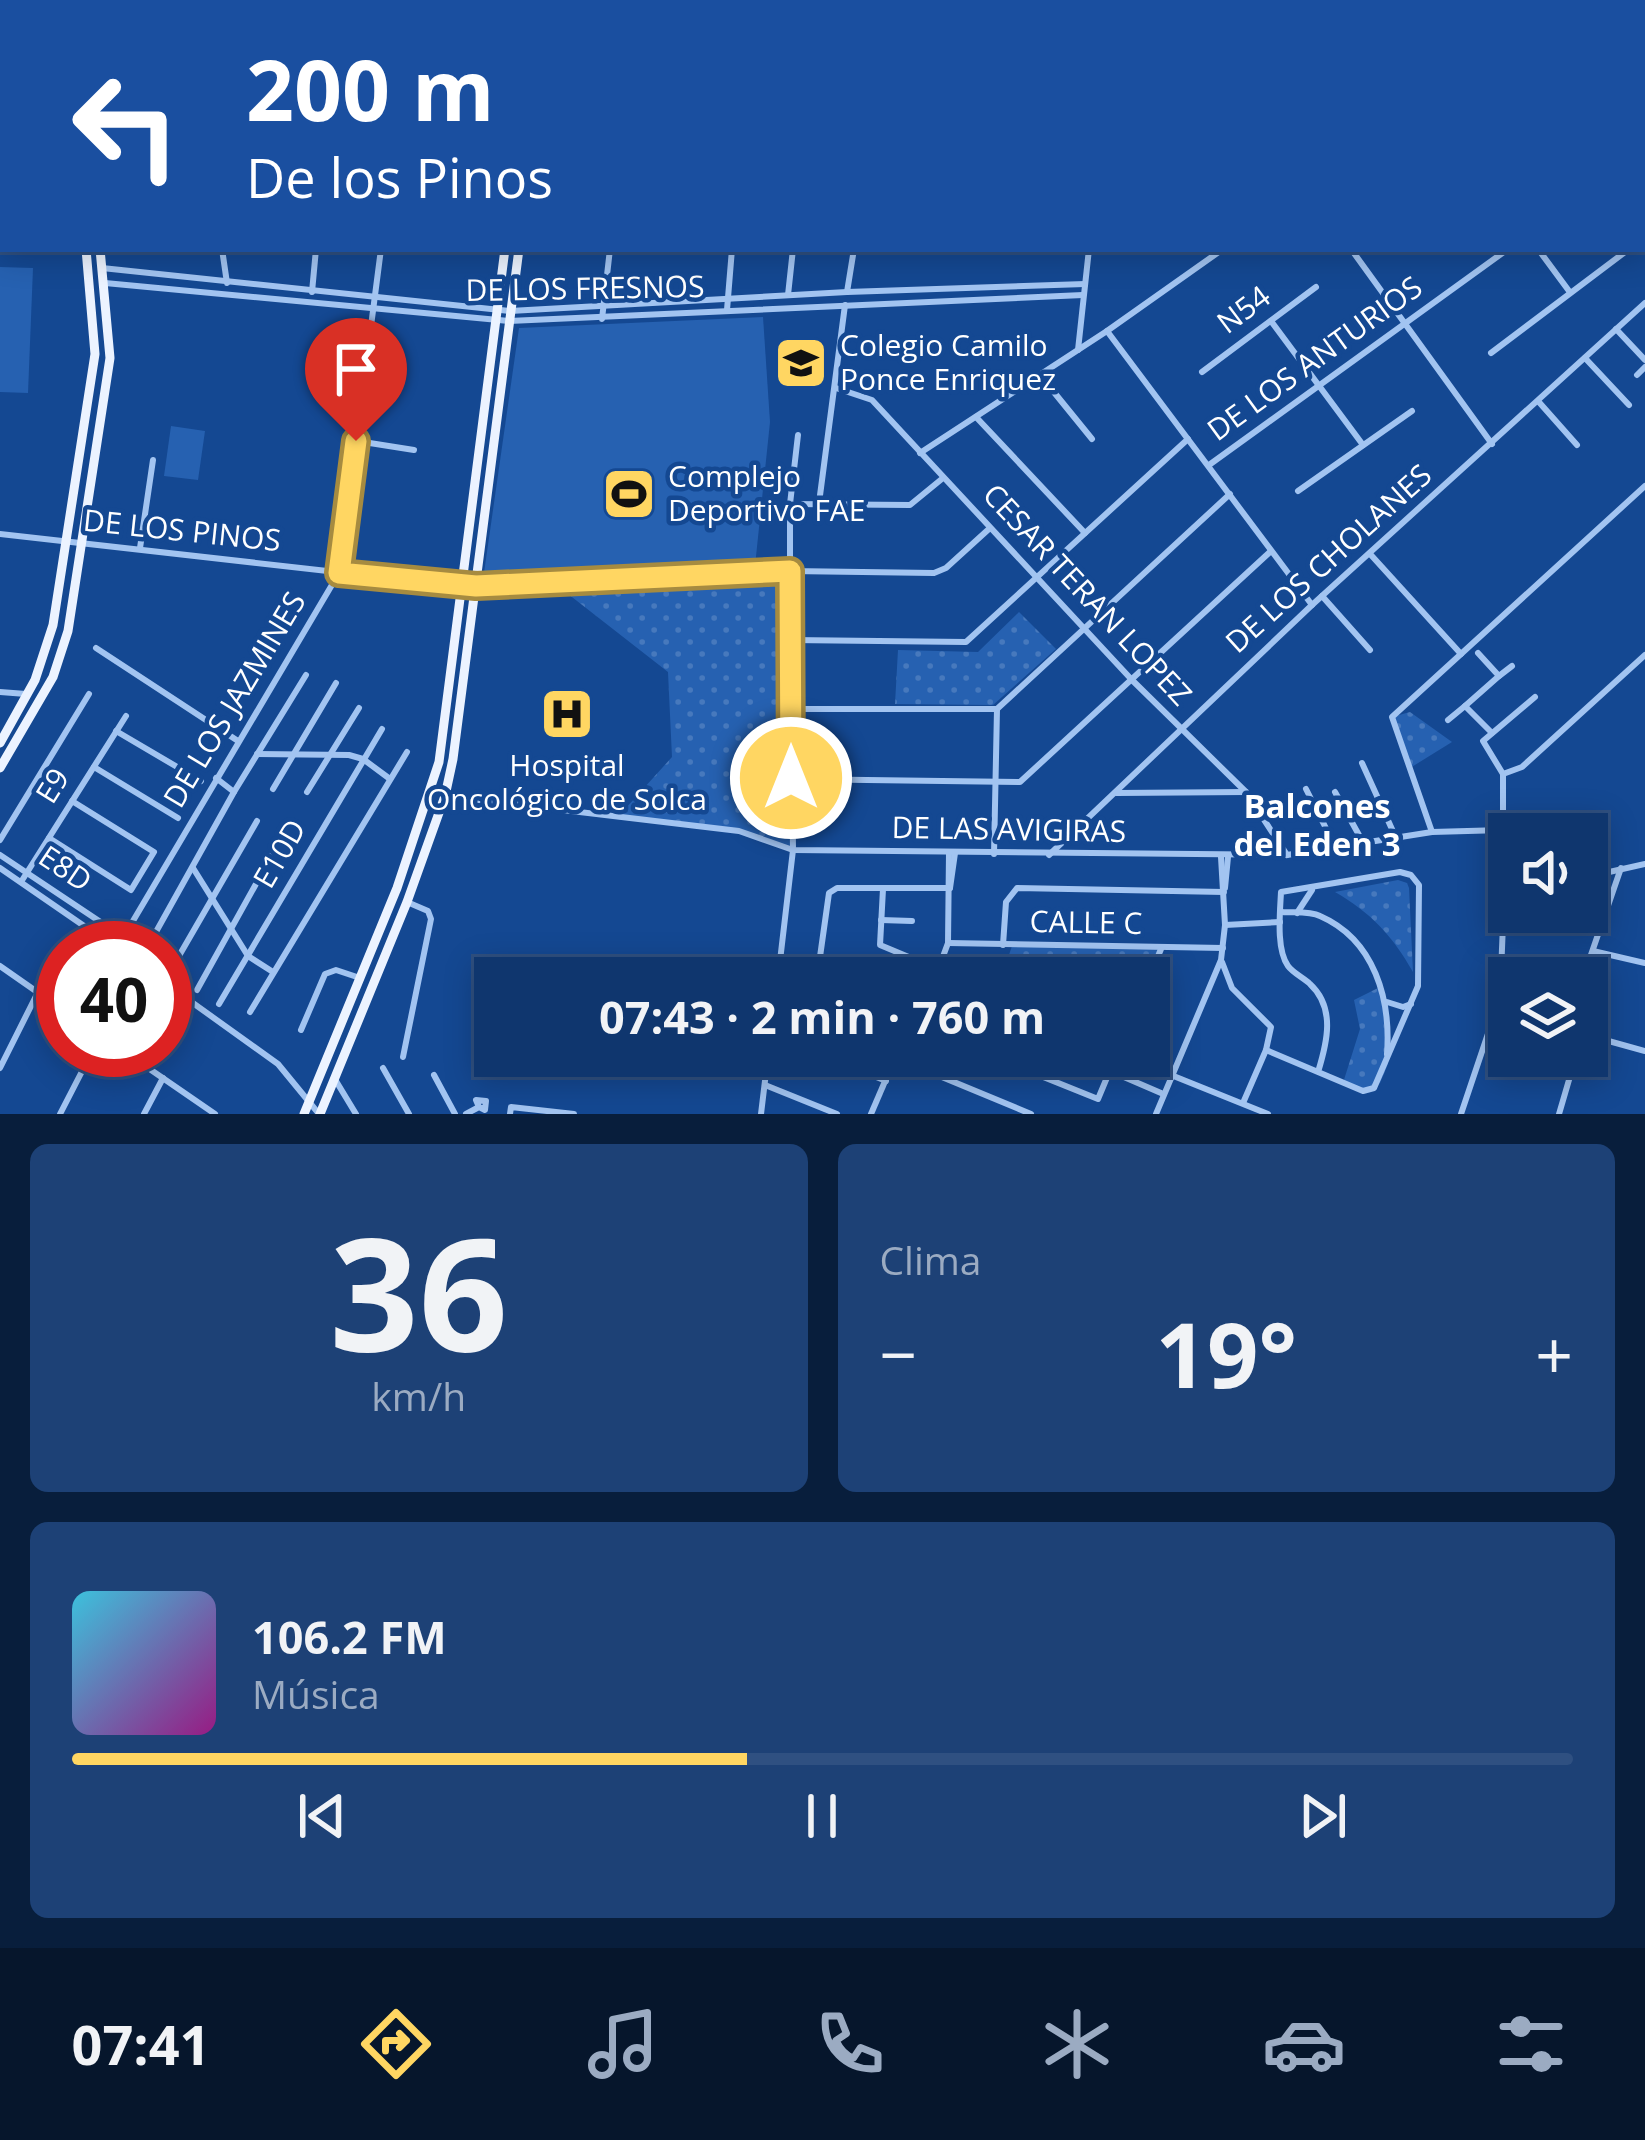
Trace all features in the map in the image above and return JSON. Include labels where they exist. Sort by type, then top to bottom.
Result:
[{"type":"main road","points":[[0,742],[29,694],[53,625],[95,354],[86,252]]},
{"type":"main road","points":[[0,768],[58,664],[82,542],[110,358],[100,252]]},
{"type":"main road","points":[[304,1114],[397,888],[435,779],[505,252]]},
{"type":"main road","points":[[319,1114],[407,902],[445,796],[519,252]]},
{"type":"street","points":[[223,252],[228,288]]},
{"type":"street","points":[[312,292],[316,252]]},
{"type":"street","name":"DE LOS JAZMINES","points":[[132,921],[339,573],[381,252]]},
{"type":"street","points":[[602,319],[610,252]]},
{"type":"street","points":[[728,310],[732,252]]},
{"type":"street","points":[[788,295],[793,252]]},
{"type":"street","points":[[819,503],[854,252]]},
{"type":"street","points":[[1078,350],[1089,252]]},
{"type":"street","points":[[920,452],[1219,252]]},
{"type":"street","points":[[1353,252],[1492,444]]},
{"type":"street","name":"DE LOS ANTURIOS","points":[[1209,465],[1504,252]]},
{"type":"street","points":[[1540,252],[1569,291]]},
{"type":"street","points":[[1491,353],[1625,252]]},
{"type":"street","name":"DE LOS FRESNOS","points":[[88,268],[374,310],[602,319],[1083,295]]},
{"type":"street","name":"DE LOS FRESNOS","points":[[89,283],[312,292],[494,315]]},
{"type":"street","name":"DE LOS FRESNOS","points":[[509,316],[729,298],[1084,284]]},
{"type":"street","name":"N54","points":[[1202,372],[1316,286]]},
{"type":"street","points":[[971,288],[972,299]]},
{"type":"street","points":[[896,290],[897,302]]},
{"type":"street","name":"DE LOS CHOLANES","points":[[1049,855],[1312,605],[1645,303]]},
{"type":"street","points":[[1271,321],[1363,445]]},
{"type":"street","points":[[1616,329],[1645,364],[1637,375]]},
{"type":"street","points":[[1107,331],[1312,605]]},
{"type":"street","points":[[1586,358],[1629,405]]},
{"type":"street","points":[[1040,375],[1092,440]]},
{"type":"street","name":"CESAR TERAN LOPEZ","points":[[836,388],[872,400],[1083,629],[1246,792],[1287,855]]},
{"type":"street","points":[[1538,401],[1577,445]]},
{"type":"street","points":[[1298,491],[1412,411]]},
{"type":"street","points":[[976,417],[1085,533]]},
{"type":"street","points":[[780,957],[793,850],[790,504],[798,435]]},
{"type":"street","points":[[791,640],[966,642],[1188,439]]},
{"type":"street","points":[[356,441],[414,450]]},
{"type":"street","points":[[140,548],[153,460]]},
{"type":"street","points":[[790,504],[910,505],[943,478]]},
{"type":"street","points":[[1432,832],[1392,717],[1645,485]]},
{"type":"street","points":[[791,709],[997,710],[1230,494]]},
{"type":"street","name":"DE LOS PINOS","points":[[0,534],[476,586],[790,571],[941,571],[990,528]]},
{"type":"street","points":[[791,778],[1020,782],[1271,551]]},
{"type":"street","points":[[1371,555],[1462,655]]},
{"type":"street","points":[[1322,596],[1370,650]]},
{"type":"street","points":[[96,648],[238,741]]},
{"type":"street","points":[[1478,652],[1499,676]]},
{"type":"street","points":[[1503,774],[1522,767],[1645,655]]},
{"type":"street","points":[[1448,720],[1512,666]]},
{"type":"street","points":[[163,921],[306,675]]},
{"type":"street","points":[[273,789],[336,683]]},
{"type":"street","points":[[0,692],[29,694]]},
{"type":"street","name":"E8D","points":[[0,840],[89,694]]},
{"type":"street","points":[[1503,813],[1503,774],[1484,744],[1535,697]]},
{"type":"street","points":[[1465,706],[1492,733]]},
{"type":"street","points":[[308,792],[359,708]]},
{"type":"street","points":[[994,854],[997,710]]},
{"type":"street","name":"E9","points":[[21,882],[126,716]]},
{"type":"street","name":"E10D","points":[[219,1004],[382,729]]},
{"type":"street","points":[[116,731],[201,781]]},
{"type":"street","points":[[250,1012],[407,752]]},
{"type":"street","points":[[257,754],[331,753],[363,759],[391,779]]},
{"type":"street","points":[[1363,763],[1396,838]]},
{"type":"street","points":[[94,766],[178,818]]},
{"type":"street","points":[[216,778],[234,792]]},
{"type":"street","points":[[1306,789],[1336,848]]},
{"type":"street","points":[[1113,793],[1246,792]]},
{"type":"street","points":[[1335,792],[1364,844]]},
{"type":"street","name":"DE LAS AVIGIRAS","points":[[445,796],[590,817],[739,831],[793,850],[1225,857],[1287,855],[1432,832],[1488,830]]},
{"type":"street","points":[[49,838],[131,890],[154,852],[72,801]]},
{"type":"street","points":[[192,932],[257,821]]},
{"type":"street","points":[[197,990],[276,848]]},
{"type":"street","points":[[943,957],[948,943],[952,853]]},
{"type":"street","name":"E8D","points":[[0,855],[99,921]]},
{"type":"street","points":[[1156,1114],[1221,960],[1225,857]]},
{"type":"street","points":[[1608,871],[1645,864]]},
{"type":"street","points":[[0,868],[77,921]]},
{"type":"street","points":[[193,868],[248,956],[273,972]]},
{"type":"street","points":[[1591,957],[1621,868]]},
{"type":"street","points":[[1266,1050],[1318,1072],[1363,1091],[1374,1088],[1418,986],[1420,907],[1414,878],[1400,872],[1281,892],[1280,922],[1288,966],[1315,988],[1325,1006],[1329,1038],[1318,1072]]},
{"type":"street","points":[[1297,913],[1314,887]]},
{"type":"street","points":[[820,957],[829,892],[837,888],[950,888]]},
{"type":"street","points":[[1004,945],[1006,902],[1017,888],[1224,892]]},
{"type":"street","points":[[884,889],[880,945],[904,957]]},
{"type":"street","points":[[403,1058],[431,919],[428,911],[407,902]]},
{"type":"street","points":[[1280,912],[1318,914],[1344,932],[1369,961],[1386,1002],[1386,1063]]},
{"type":"street","points":[[880,920],[912,921]]},
{"type":"street","points":[[1225,925],[1280,922]]},
{"type":"street","name":"CALLE C","points":[[948,943],[1223,948]]},
{"type":"street","points":[[1158,957],[1161,949]]},
{"type":"street","points":[[1593,951],[1645,963]]},
{"type":"street","points":[[1221,960],[1232,988],[1271,1028],[1243,1103]]},
{"type":"street","points":[[0,966],[36,991]]},
{"type":"street","points":[[301,1030],[325,974],[336,970],[360,977]]},
{"type":"street","points":[[0,1067],[36,996]]},
{"type":"street","points":[[192,1002],[278,1064],[319,1114]]},
{"type":"street","points":[[1386,1002],[1403,1007],[1412,1004]]},
{"type":"street","points":[[1608,1041],[1645,1051]]},
{"type":"street","points":[[1461,1114],[1488,1042]]},
{"type":"street","points":[[382,1068],[409,1114]]},
{"type":"street","points":[[434,1075],[455,1114]]},
{"type":"street","points":[[1172,1075],[1268,1114]]},
{"type":"street","points":[[59,1114],[79,1077]]},
{"type":"street","points":[[761,1114],[766,1077]]},
{"type":"street","points":[[871,1114],[888,1077]]},
{"type":"street","points":[[942,1077],[1031,1114]]},
{"type":"street","points":[[1042,1077],[1098,1100],[1107,1077]]},
{"type":"street","points":[[1123,1077],[1163,1094]]},
{"type":"street","points":[[1559,1114],[1570,1077]]},
{"type":"street","points":[[144,1114],[163,1078],[214,1114]]},
{"type":"street","points":[[335,1080],[356,1114]]},
{"type":"street","points":[[765,1085],[837,1114]]},
{"type":"street","points":[[466,1114],[479,1107]]},
{"type":"street","points":[[510,1110],[574,1114]]},
{"type":"shaded area","points":[[0,267],[33,268],[28,393],[0,392]]},
{"type":"shaded area","name":"Complejo Deportivo FAE","points":[[763,317],[770,422],[755,566],[483,580],[519,328]]},
{"type":"shaded area","points":[[171,426],[205,431],[198,480],[164,476]]},
{"type":"shaded area","points":[[790,571],[793,850],[739,831],[616,819],[672,757],[668,672],[554,583]]},
{"type":"shaded area","points":[[1019,612],[1056,649],[993,705],[895,704],[898,650],[978,652]]},
{"type":"shaded area","points":[[1410,712],[1452,742],[1410,768],[1392,717]]},
{"type":"shaded area","points":[[1398,880],[1409,888],[1413,972],[1380,926],[1335,892]]},
{"type":"shaded area","points":[[1012,946],[1161,949],[1158,957],[1008,957]]},
{"type":"shaded area","points":[[1382,986],[1388,1064],[1380,1083],[1364,1091],[1343,1083],[1360,1029],[1354,1000]]},
{"type":"place","name":"Colegio Camilo Ponce Enriquez","points":[[801,363]]},
{"type":"place","name":"Complejo Deportivo FAE","points":[[629,494]]},
{"type":"place","name":"Hospital Oncológico de Solca","points":[[567,714]]},
{"type":"district","name":"Balcones del Eden 3","points":[[1317,825]]},
{"type":"route","points":[[356,441],[339,573],[476,586],[790,571],[791,778]]}]
